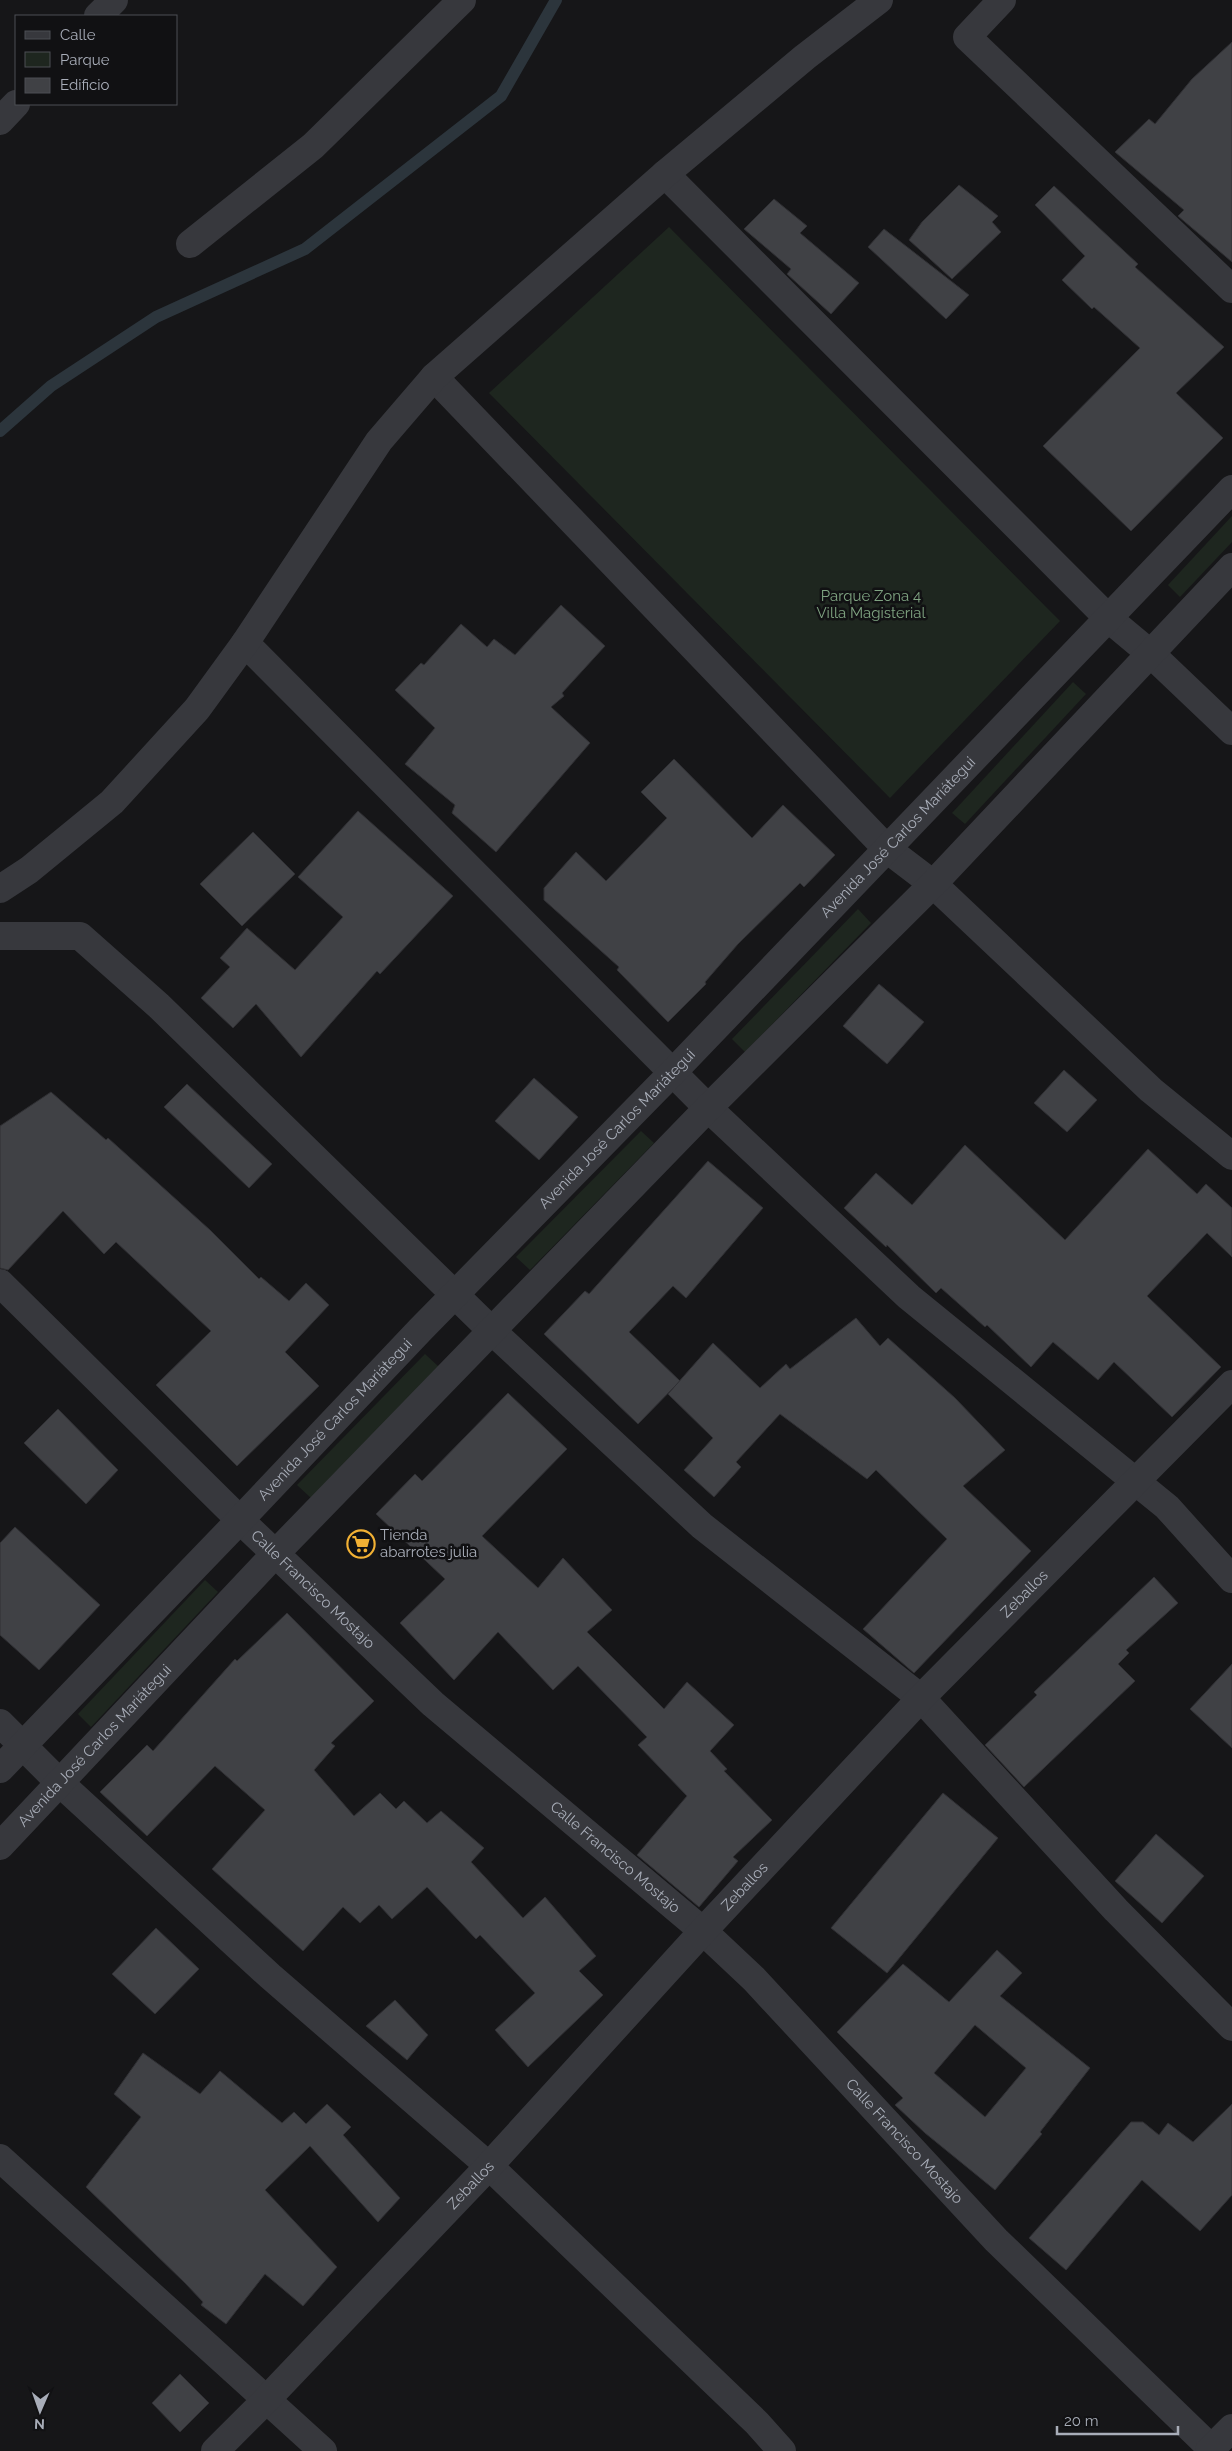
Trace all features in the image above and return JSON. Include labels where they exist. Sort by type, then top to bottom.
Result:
[{"type":"street","points":[[99,15],[114,0]]},
{"type":"street","points":[[190,244],[313,146],[462,0]]},
{"type":"street","points":[[0,890],[29,870],[112,802],[197,709],[245,644],[379,441],[434,377],[664,174],[805,57],[879,0]]},
{"type":"street","points":[[1002,0],[967,37],[1232,289]]},
{"type":"street","points":[[0,121],[15,105]]},
{"type":"street","points":[[664,174],[1109,619],[1151,654],[1232,731]]},
{"type":"street","points":[[434,377],[887,848],[933,884],[1151,1090],[1232,1156]]},
{"type":"street","name":"Avenida José Carlos Mariátegui","points":[[0,1769],[456,1293],[674,1071],[1232,489]]},
{"type":"street","name":"Avenida José Carlos Mariátegui","points":[[0,1846],[275,1554],[708,1108],[933,884],[1232,567]]},
{"type":"street","points":[[245,644],[674,1071],[708,1108],[909,1296],[1167,1507],[1232,1580]]},
{"type":"street","points":[[0,936],[80,936],[159,1006],[456,1293],[492,1331],[702,1526],[921,1698],[1116,1910],[1232,2028]]},
{"type":"street","name":"Calle Francisco Mostajo","points":[[0,1283],[240,1520],[433,1704],[703,1931],[754,1980],[996,2240],[1212,2450]]},
{"type":"street","name":"Zeballos","points":[[214,2451],[267,2399],[489,2166],[703,1931],[921,1698],[1232,1384]]},
{"type":"street","points":[[0,1723],[60,1783],[270,1976],[489,2166],[782,2451]]},
{"type":"street","points":[[0,2158],[323,2451]]},
{"type":"street","points":[[1212,2450],[1232,2428]]},
{"type":"green space","name":"Parque Zona 4 Villa Magisterial","points":[[669,227],[1060,621],[890,798],[489,393]]},
{"type":"green space","points":[[1232,516],[1232,542],[1180,597],[1168,585]]},
{"type":"green space","points":[[1073,682],[1086,694],[965,824],[952,813]]},
{"type":"green space","points":[[858,909],[871,923],[745,1052],[732,1039]]},
{"type":"green space","points":[[641,1131],[654,1143],[530,1270],[516,1257]]},
{"type":"green space","points":[[425,1354],[439,1367],[311,1498],[297,1485]]},
{"type":"green space","points":[[205,1580],[218,1592],[91,1727],[78,1714]]},
{"type":"building","points":[[1232,42],[1232,262],[1178,216],[1184,210],[1115,152],[1149,119],[1155,124],[1192,79]]},
{"type":"building","points":[[959,185],[998,216],[992,222],[1001,232],[952,279],[909,240],[922,222]]},
{"type":"building","points":[[1054,186],[1138,264],[1135,267],[1224,347],[1176,393],[1223,438],[1131,531],[1043,446],[1140,348],[1094,307],[1092,309],[1062,280],[1085,256],[1035,205]]},
{"type":"building","points":[[774,199],[807,226],[800,233],[859,283],[831,314],[787,274],[791,269],[744,229]]},
{"type":"building","points":[[884,229],[969,295],[946,319],[868,247]]},
{"type":"building","points":[[561,605],[605,646],[562,693],[564,696],[551,707],[590,743],[496,852],[452,813],[455,805],[405,764],[435,728],[395,690],[421,663],[424,665],[461,624],[487,647],[494,639],[515,655]]},
{"type":"building","points":[[674,759],[752,838],[783,805],[835,855],[804,887],[800,883],[738,944],[705,982],[706,984],[668,1022],[617,970],[619,967],[544,900],[544,888],[576,852],[606,881],[667,818],[641,792]]},
{"type":"building","points":[[358,811],[453,896],[380,974],[377,971],[301,1057],[256,1004],[233,1028],[201,998],[230,967],[220,958],[247,928],[295,970],[343,917],[298,877]]},
{"type":"building","points":[[253,832],[295,874],[242,926],[200,884]]},
{"type":"building","points":[[879,984],[924,1022],[887,1064],[843,1026]]},
{"type":"building","points":[[1064,1070],[1097,1100],[1067,1132],[1034,1103]]},
{"type":"building","points":[[534,1078],[578,1117],[539,1160],[495,1121]]},
{"type":"building","points":[[187,1084],[272,1164],[249,1188],[164,1107]]},
{"type":"building","points":[[51,1092],[106,1140],[108,1138],[210,1230],[259,1279],[261,1277],[289,1301],[306,1283],[329,1305],[285,1352],[319,1386],[237,1466],[156,1385],[211,1331],[116,1242],[104,1254],[63,1211],[8,1270],[0,1268],[0,1126]]},
{"type":"building","points":[[965,1145],[1065,1240],[1148,1149],[1197,1194],[1206,1184],[1232,1208],[1232,1257],[1207,1233],[1147,1296],[1221,1367],[1172,1417],[1114,1362],[1098,1380],[1053,1342],[1031,1367],[987,1325],[985,1327],[941,1288],[936,1293],[887,1245],[886,1247],[844,1208],[876,1173],[912,1205]]},
{"type":"building","points":[[708,1161],[763,1208],[686,1298],[673,1286],[629,1332],[680,1381],[638,1424],[544,1334],[585,1291],[589,1294]]},
{"type":"building","points":[[856,1318],[880,1346],[888,1338],[955,1398],[1005,1450],[963,1486],[1031,1551],[914,1673],[863,1629],[947,1539],[876,1470],[867,1479],[780,1414],[736,1462],[741,1467],[714,1497],[684,1470],[713,1438],[668,1394],[713,1343],[760,1388],[786,1364],[790,1369]]},
{"type":"building","points":[[508,1393],[567,1449],[482,1536],[538,1588],[563,1558],[612,1610],[587,1632],[664,1709],[687,1682],[734,1725],[710,1751],[727,1769],[724,1771],[772,1820],[733,1857],[738,1861],[699,1907],[637,1855],[687,1796],[638,1745],[647,1737],[578,1666],[553,1690],[498,1632],[454,1680],[400,1623],[445,1579],[376,1514],[415,1474],[422,1481]]},
{"type":"building","points":[[58,1409],[118,1470],[86,1504],[24,1443]]},
{"type":"building","points":[[15,1527],[100,1605],[39,1670],[0,1635],[0,1543]]},
{"type":"building","points":[[1154,1577],[1178,1603],[1126,1650],[1129,1653],[1118,1664],[1135,1681],[1024,1787],[985,1745],[1037,1695],[1034,1692]]},
{"type":"building","points":[[287,1613],[374,1701],[331,1743],[335,1746],[314,1770],[354,1816],[380,1793],[396,1809],[404,1801],[427,1823],[441,1811],[484,1848],[471,1862],[523,1918],[545,1897],[596,1956],[579,1971],[603,1995],[528,2067],[495,2030],[535,1993],[480,1935],[476,1939],[427,1887],[392,1919],[379,1905],[360,1923],[343,1907],[303,1951],[212,1869],[265,1810],[215,1766],[147,1836],[100,1792],[147,1745],[153,1751],[235,1659],[237,1661]]},
{"type":"building","points":[[1232,1664],[1232,1748],[1190,1709]]},
{"type":"building","points":[[943,1793],[998,1838],[887,1973],[831,1928]]},
{"type":"building","points":[[1156,1834],[1204,1876],[1162,1923],[1115,1881]]},
{"type":"building","points":[[156,1928],[199,1969],[155,2014],[112,1974]]},
{"type":"building","points":[[997,1950],[1022,1973],[1000,1996],[1090,2068],[1040,2132],[1042,2134],[995,2190],[925,2133],[895,2105],[903,2098],[837,2032],[903,1964],[949,2002]],"holes":[[[975,2025],[1026,2068],[985,2117],[934,2073]]]},
{"type":"building","points":[[395,2000],[428,2035],[407,2060],[366,2026]]},
{"type":"building","points":[[143,2053],[200,2094],[220,2071],[282,2123],[294,2112],[306,2124],[327,2104],[351,2127],[343,2135],[400,2198],[378,2222],[310,2146],[265,2190],[337,2267],[303,2306],[265,2274],[226,2324],[201,2305],[203,2302],[185,2283],[86,2187],[141,2117],[114,2094]]},
{"type":"building","points":[[1232,2104],[1232,2195],[1200,2231],[1142,2180],[1066,2270],[1029,2238],[1131,2122],[1143,2122],[1159,2135],[1168,2123],[1193,2142]]},
{"type":"building","points":[[180,2374],[209,2403],[180,2432],[152,2403]]},
{"type":"waterway","points":[[0,431],[51,386],[156,317],[305,249],[501,96],[556,0]]},
{"type":"place","name":"Tienda abarrotes julia","points":[[361,1544]]}]
